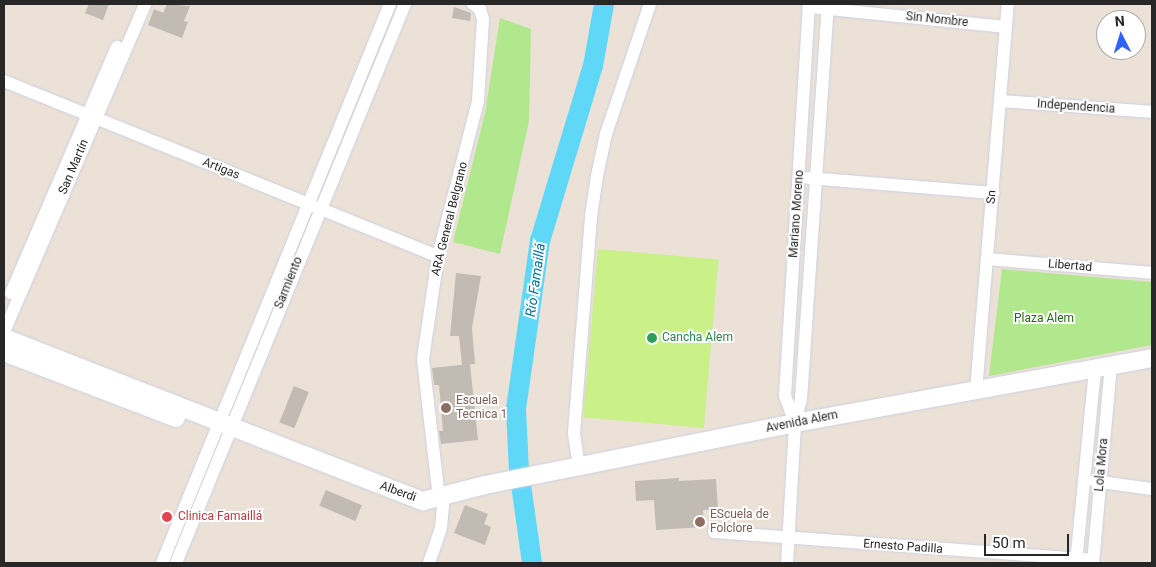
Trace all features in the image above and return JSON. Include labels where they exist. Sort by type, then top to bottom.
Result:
[{"type":"street","name":"San Martín","points":[[4,332],[137,4]]},
{"type":"street","name":"San Martín","points":[[4,310],[91,116],[145,4]]},
{"type":"street","name":"Sarmiento","points":[[176,563],[224,431],[314,207],[390,4]]},
{"type":"street","name":"Sarmiento","points":[[314,207],[404,4]]},
{"type":"street","name":"ARA General Belgrano","points":[[429,563],[441,528],[446,500],[423,359],[438,256],[478,101],[483,19],[480,10],[474,4]]},
{"type":"street","points":[[574,467],[574,433],[591,217],[597,176],[606,134],[650,4]]},
{"type":"street","name":"Sn","points":[[976,391],[1008,4]]},
{"type":"street","name":"Sin Nombre","points":[[809,5],[1005,27]]},
{"type":"street","name":"Mariano Moreno","points":[[795,423],[785,396],[809,5]]},
{"type":"street","name":"Mariano Moreno","points":[[787,563],[795,423],[801,399],[828,6]]},
{"type":"street","name":"Artigas","points":[[4,81],[438,256]]},
{"type":"street","name":"Independencia","points":[[1000,101],[1152,112]]},
{"type":"street","points":[[799,177],[992,194]]},
{"type":"street","name":"Libertad","points":[[987,259],[1152,273]]},
{"type":"street","name":"Alberdi","points":[[4,338],[224,431]]},
{"type":"street","name":"Alberdi","points":[[4,352],[411,497],[423,501],[446,500]]},
{"type":"street","name":"Avenida Alem","points":[[446,500],[485,485],[574,467],[795,423],[1152,358]]},
{"type":"street","name":"Lola Mora","points":[[1076,562],[1084,479],[1103,368]]},
{"type":"street","name":"Lola Mora","points":[[1093,562],[1100,482],[1103,368]]},
{"type":"street","name":"Sarmiento","points":[[162,563],[224,431]]},
{"type":"street","points":[[1084,479],[1152,489]]},
{"type":"street","name":"Ernesto Padilla","points":[[714,532],[1093,562]]},
{"type":"green space","points":[[500,18],[531,29],[529,121],[500,254],[453,242],[485,113]]},
{"type":"green space","name":"Cancha Alem","points":[[598,249],[719,260],[704,428],[583,417]]},
{"type":"green space","name":"Plaza Alem","points":[[1002,269],[1152,282],[1152,345],[989,376]]},
{"type":"building","points":[[89,4],[109,4],[103,20],[85,13]]},
{"type":"building","points":[[167,4],[190,6],[184,21],[188,22],[182,38],[148,25],[154,9],[163,13]]},
{"type":"building","points":[[454,7],[471,13],[470,21],[452,18]]},
{"type":"building","points":[[456,273],[481,276],[472,328],[475,364],[462,365],[459,336],[450,336]]},
{"type":"building","points":[[470,364],[478,440],[441,444],[439,431],[443,431],[439,385],[434,385],[432,368]]},
{"type":"building","points":[[294,386],[309,392],[294,428],[279,422]]},
{"type":"building","points":[[679,478],[679,481],[716,479],[718,509],[703,510],[704,527],[656,530],[654,500],[636,501],[635,481]]},
{"type":"building","points":[[326,490],[362,505],[355,521],[319,506]]},
{"type":"building","points":[[465,505],[488,514],[484,524],[491,527],[485,545],[454,533]]},
{"type":"waterway","name":"Río Famaillá","points":[[532,563],[519,471],[516,409],[540,241],[593,66],[604,4]]},
{"type":"place","name":"Cancha Alem","points":[[652,338]]},
{"type":"place","name":"Escuela Tecnica 1","points":[[446,408]]},
{"type":"place","name":"Clinica Famaillá","points":[[167,517]]},
{"type":"place","name":"EScuela de Folclore","points":[[700,522]]}]
